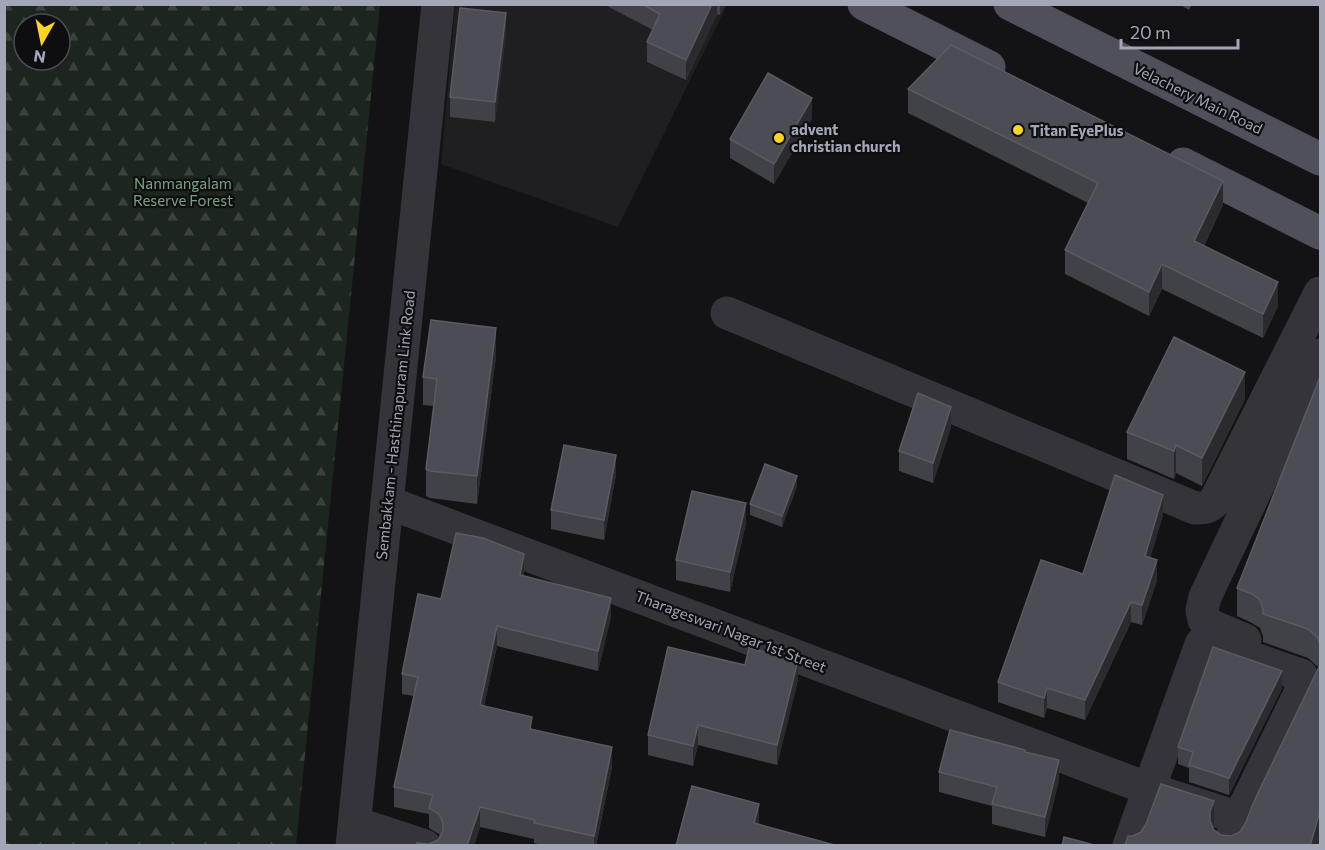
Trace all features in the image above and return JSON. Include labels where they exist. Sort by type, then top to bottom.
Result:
[{"type":"main road","points":[[864,4],[1012,79]]},
{"type":"main road","name":"Velachery Main Road","points":[[1010,4],[1320,159]]},
{"type":"main road","points":[[1161,153],[1320,233]]},
{"type":"street","name":"Sembakkam - Hasthinapuram Link Road","points":[[353,834],[438,4]]},
{"type":"street","points":[[727,313],[1195,508],[1204,508],[1211,506],[1215,501],[1320,293]]},
{"type":"street","points":[[1293,659],[1214,627],[1204,620],[1202,609],[1205,597],[1320,355]]},
{"type":"street","name":"Tharageswari Nagar 1st Street","points":[[387,502],[1149,789],[1233,832]]},
{"type":"street","points":[[1129,846],[1201,644],[1208,643],[1301,675],[1305,683],[1233,832]]},
{"type":"street","points":[[353,834],[426,846]]},
{"type":"shaded area","points":[[455,5],[727,5],[618,227],[441,164]]},
{"type":"green space","name":"Nanmangalam Reserve Forest","points":[[5,4],[380,5],[296,845],[5,845]]},
{"type":"building","points":[[642,4],[712,4],[686,60],[647,42],[660,14]]},
{"type":"building","points":[[460,8],[506,13],[495,102],[450,97]]},
{"type":"building","points":[[951,45],[1223,181],[1194,241],[1278,282],[1263,314],[1162,264],[1149,292],[1065,250],[1098,183],[908,89]]},
{"type":"building","points":[[768,73],[812,98],[774,164],[730,139]]},
{"type":"building","points":[[431,320],[496,328],[477,476],[426,469],[437,379],[423,377]]},
{"type":"building","points":[[1174,337],[1245,372],[1202,458],[1176,445],[1174,451],[1127,432]]},
{"type":"building","points":[[1320,377],[1320,645],[1318,638],[1308,629],[1263,614],[1260,600],[1237,588]]},
{"type":"building","points":[[918,393],[951,407],[933,463],[899,451]]},
{"type":"building","points":[[564,445],[616,455],[604,520],[551,510]]},
{"type":"building","points":[[765,464],[797,476],[782,516],[750,504]]},
{"type":"building","points":[[1115,475],[1163,495],[1145,556],[1157,560],[1142,605],[1131,602],[1085,700],[1047,688],[1044,698],[998,682],[1041,560],[1083,574]]},
{"type":"building","points":[[692,491],[746,503],[730,572],[676,560]]},
{"type":"building","points":[[456,533],[483,538],[524,554],[520,575],[611,598],[598,651],[497,626],[480,705],[532,717],[530,729],[612,747],[594,836],[534,823],[535,820],[480,807],[467,846],[417,846],[417,843],[429,844],[438,840],[443,831],[443,823],[439,814],[429,808],[433,795],[394,787],[418,677],[402,674],[418,594],[441,599]]},
{"type":"building","points":[[668,647],[745,665],[749,648],[798,660],[777,745],[698,725],[693,746],[648,735]]},
{"type":"building","points":[[1213,647],[1282,671],[1229,778],[1189,765],[1193,752],[1178,747]]},
{"type":"building","points":[[1320,665],[1320,811],[1310,846],[1125,846],[1128,836],[1141,832],[1146,824],[1161,784],[1214,801],[1210,811],[1210,821],[1214,830],[1221,835],[1231,836],[1240,832]]},
{"type":"building","points":[[950,730],[1059,760],[1045,817],[992,804],[997,787],[939,772]]},
{"type":"building","points":[[692,786],[759,804],[754,823],[838,846],[676,846]]},
{"type":"building","points":[[1064,837],[1098,846],[1062,846]]},
{"type":"place","name":"Titan EyePlus","points":[[1018,130]]},
{"type":"place","name":"advent christian church","points":[[779,138]]}]
